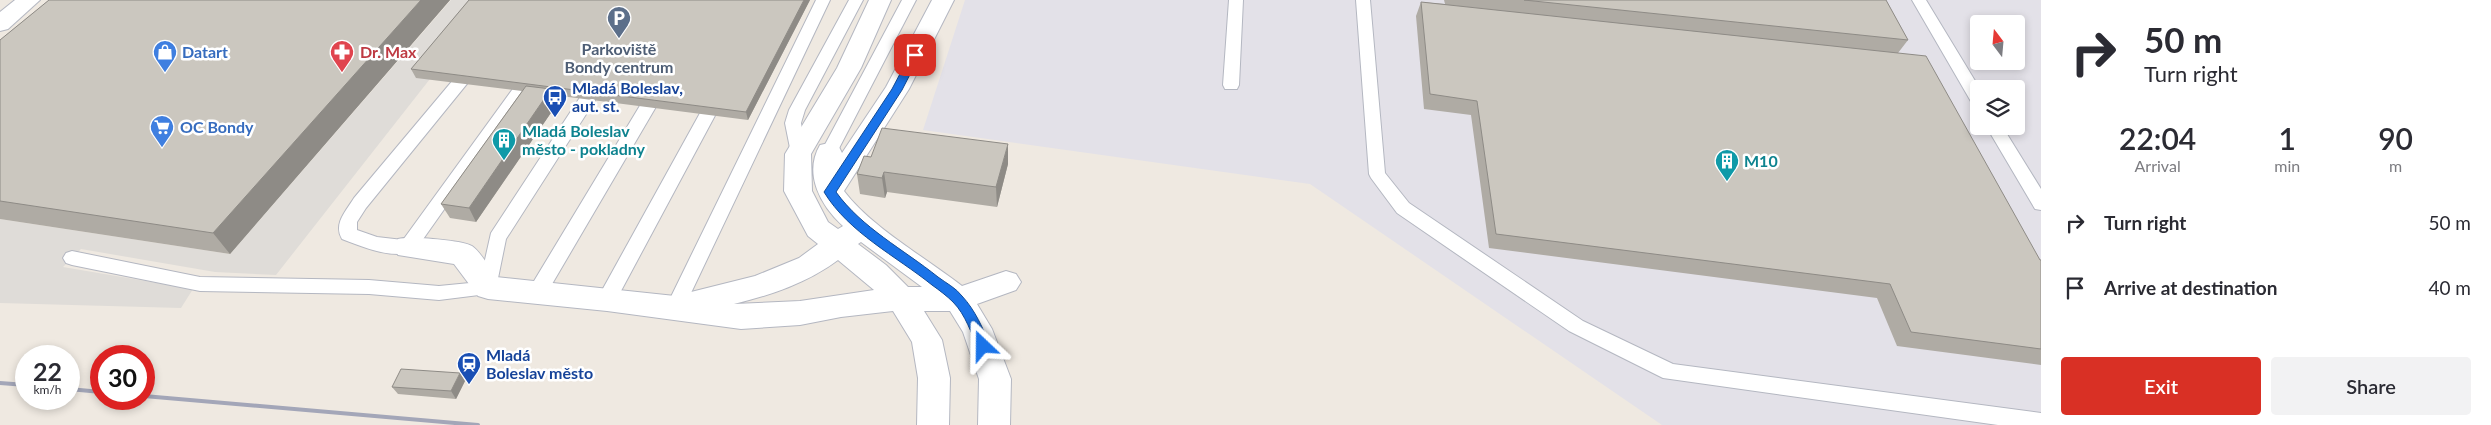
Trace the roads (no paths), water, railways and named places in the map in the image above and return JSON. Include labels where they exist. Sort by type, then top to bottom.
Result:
[{"type":"street","points":[[0,24],[29,0]]},
{"type":"street","points":[[880,0],[849,68],[798,154],[798,192],[818,229],[876,273],[901,299],[927,340],[934,378],[933,425]]},
{"type":"street","points":[[830,192],[897,90],[943,0]]},
{"type":"street","points":[[829,152],[827,178],[830,192],[843,210],[861,227],[958,299],[977,329],[995,379],[994,425]]},
{"type":"street","points":[[675,307],[760,286],[809,266],[861,227]]},
{"type":"street","points":[[408,248],[462,254],[488,288],[607,299],[741,317],[800,312],[841,305],[901,299],[958,299],[1006,282]]},
{"type":"lane","points":[[675,307],[824,0]]},
{"type":"lane","points":[[798,154],[793,123],[797,110],[856,0]]},
{"type":"lane","points":[[829,152],[909,0]]},
{"type":"lane","points":[[1231,85],[1236,0]]},
{"type":"lane","points":[[1363,0],[1377,174],[1403,208],[1576,326],[1670,372],[2041,422]]},
{"type":"lane","points":[[1919,0],[1970,86]]},
{"type":"lane","points":[[485,50],[360,203],[348,221],[348,234],[376,244],[408,248],[544,56]]},
{"type":"lane","points":[[72,258],[200,284],[369,288],[439,293],[488,288],[496,238],[610,64]]},
{"type":"lane","points":[[538,292],[668,72]]},
{"type":"lane","points":[[607,299],[727,78]]},
{"type":"lane","points":[[1999,135],[2041,204]]},
{"type":"railway","points":[[0,383],[15,384]]},
{"type":"railway","points":[[80,390],[90,391]]},
{"type":"railway","points":[[155,397],[478,425]]},
{"type":"place","name":"Parkoviště Bondy centrum","points":[[619,39]]},
{"type":"place","name":"Datart","points":[[165,73]]},
{"type":"place","name":"Dr. Max","points":[[342,73]]},
{"type":"place","name":"Mladá Boleslav, aut. st.","points":[[555,118]]},
{"type":"place","name":"OC Bondy","points":[[162,148]]},
{"type":"place","name":"Mladá Boleslav město - pokladny","points":[[504,161]]},
{"type":"place","name":"M10","points":[[1727,182]]},
{"type":"place","name":"Mladá Boleslav město","points":[[469,385]]}]
